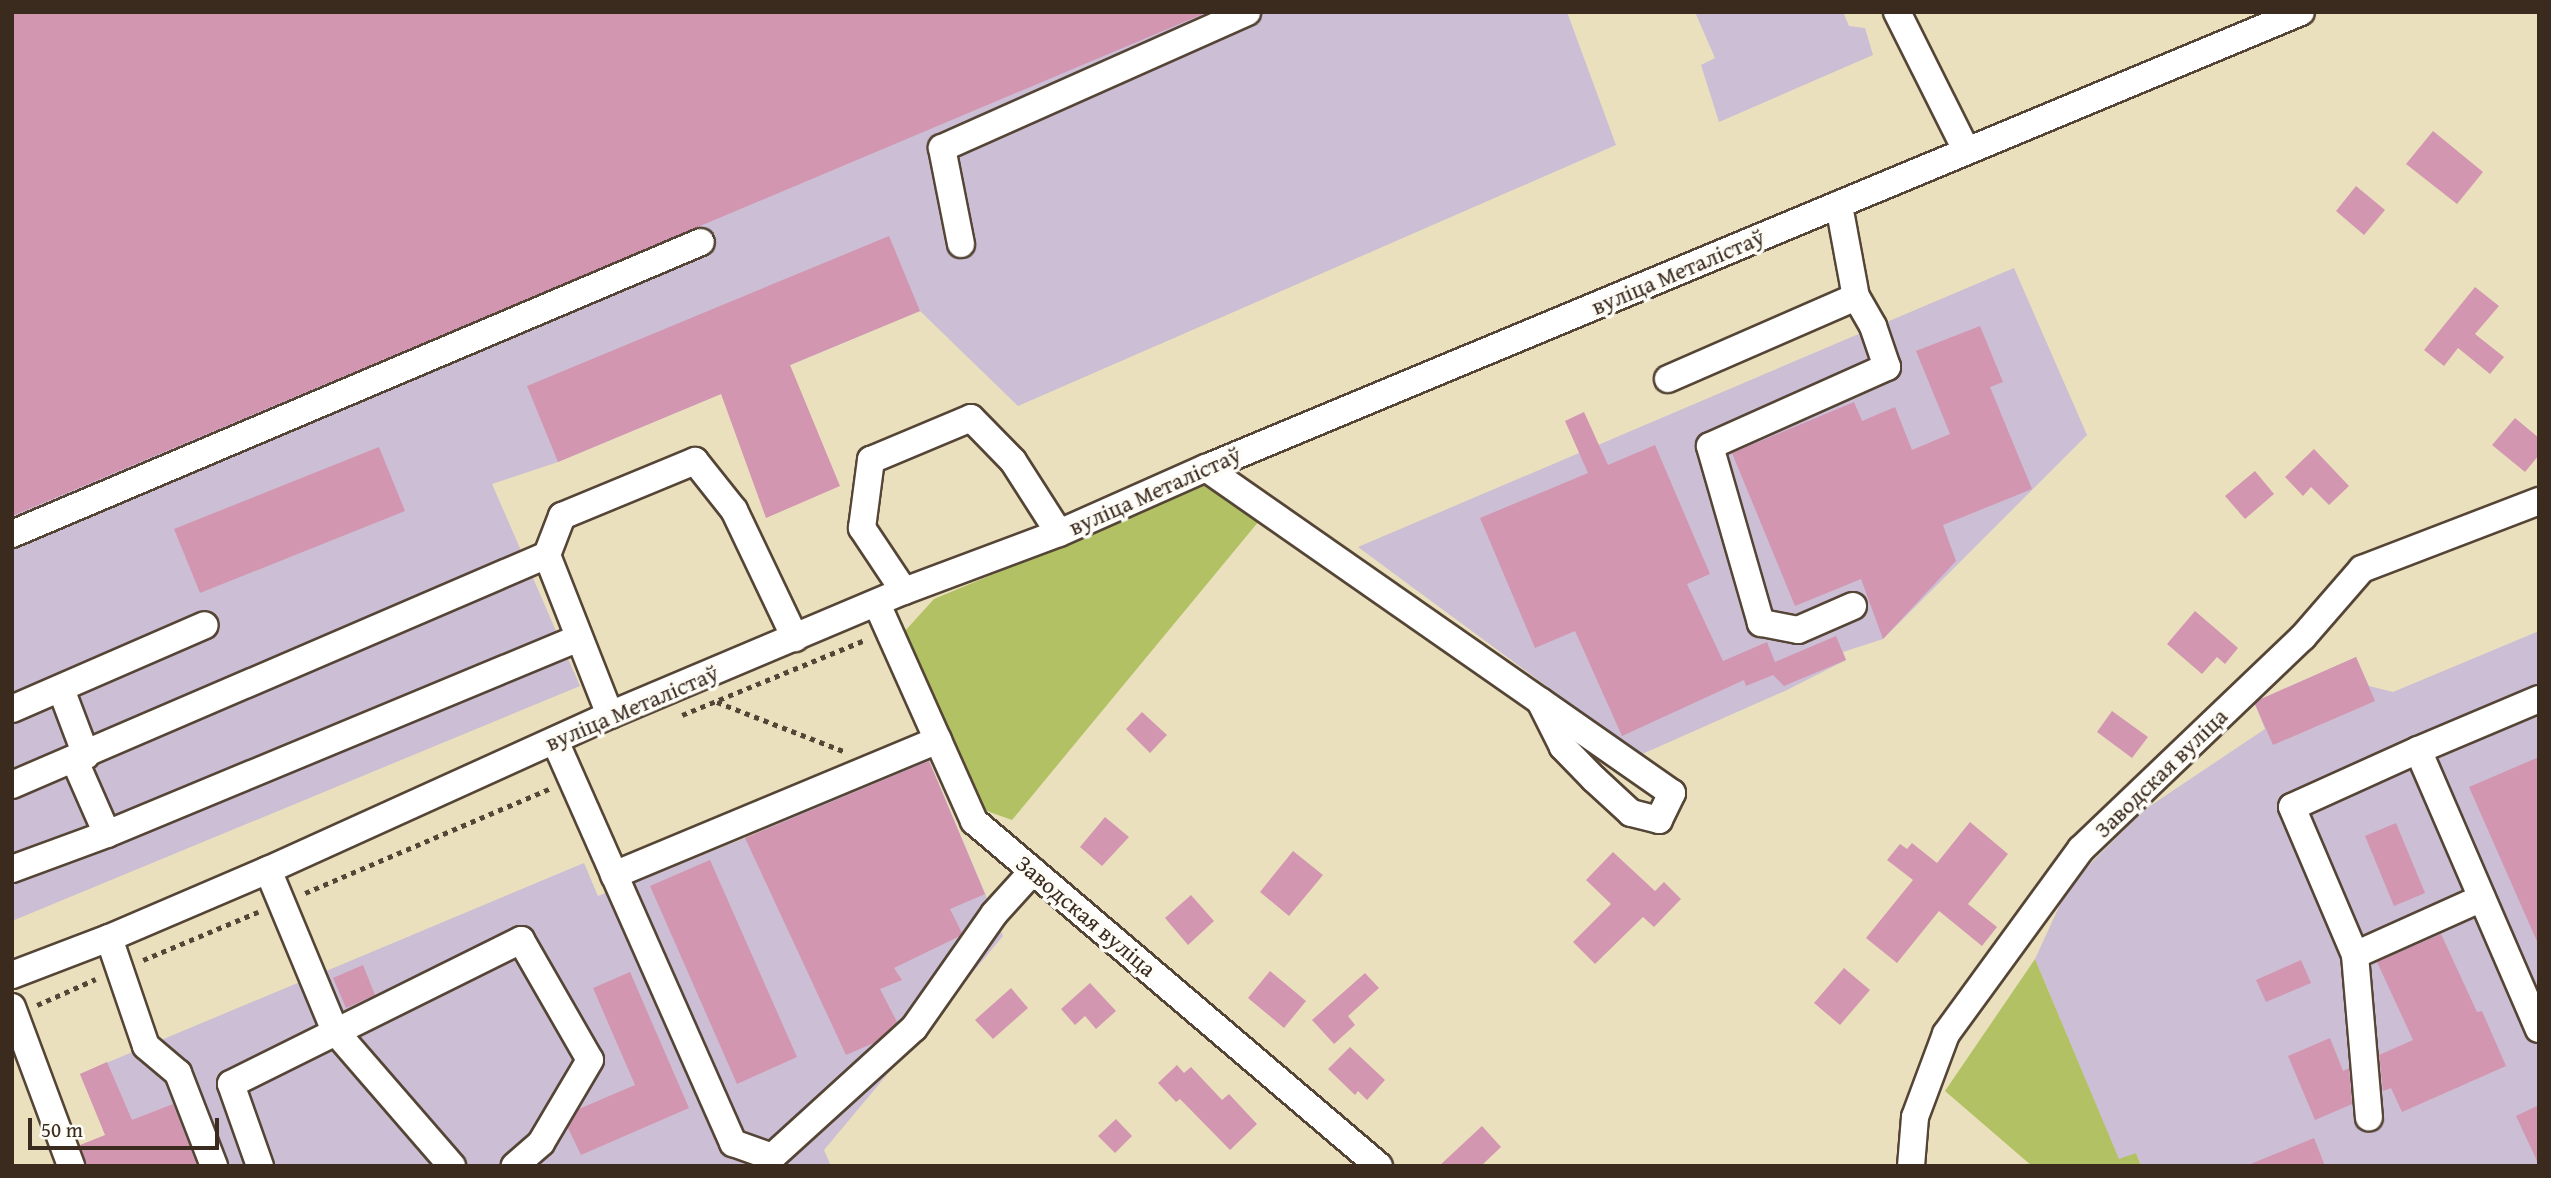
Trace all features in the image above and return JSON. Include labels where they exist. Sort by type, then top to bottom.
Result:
[{"type":"street","points":[[961,244],[942,148],[1247,12]]},
{"type":"street","points":[[1897,12],[1966,150]]},
{"type":"street","name":"вуліца Металістаў","points":[[12,975],[109,938],[268,870],[560,752],[610,715],[904,591],[1059,533],[1206,468],[2301,12]]},
{"type":"street","points":[[1839,205],[1856,297],[1873,326],[1887,367],[1710,446],[1761,623],[1798,630],[1853,606]]},
{"type":"street","points":[[12,534],[701,242]]},
{"type":"street","points":[[1668,379],[1856,297]]},
{"type":"street","points":[[904,591],[862,528],[871,460],[971,418],[1013,461],[1059,533]]},
{"type":"street","points":[[610,715],[547,555],[562,516],[695,461],[734,510],[795,638]]},
{"type":"street","points":[[1206,468],[1672,793],[1659,820],[1631,813],[1594,779],[1563,747],[1540,701]]},
{"type":"street","name":"Заводская вуліца","points":[[1911,1166],[1915,1117],[1946,1034],[2081,849],[2303,637],[2362,569],[2539,501]]},
{"type":"street","points":[[12,785],[547,555]]},
{"type":"street","name":"Заводская вуліца","points":[[877,604],[974,821],[1379,1166]]},
{"type":"street","points":[[12,709],[205,625]]},
{"type":"street","points":[[12,869],[107,834],[579,638]]},
{"type":"street","points":[[61,688],[80,757],[107,834]]},
{"type":"street","points":[[2369,1117],[2355,955],[2292,807],[2539,699]]},
{"type":"street","points":[[614,874],[938,740]]},
{"type":"street","points":[[2418,750],[2539,1029]]},
{"type":"street","points":[[560,752],[733,1143],[772,1157],[914,1028],[994,915],[1033,871]]},
{"type":"street","points":[[268,870],[335,1031],[452,1166]]},
{"type":"street","points":[[2355,955],[2482,898]]},
{"type":"street","points":[[109,938],[146,1046],[178,1073],[214,1166]]},
{"type":"street","points":[[260,1166],[230,1084],[521,940],[590,1060],[541,1143],[515,1166]]},
{"type":"street","points":[[13,1011],[71,1166]]},
{"type":"path","points":[[678,717],[889,631]]},
{"type":"path","points":[[716,702],[879,765]]},
{"type":"path","points":[[13,1011],[281,903],[555,786],[560,752]]},
{"type":"shaded area","points":[[12,12],[1567,12],[1616,145],[1018,406],[920,311],[558,462],[492,484],[580,686],[12,921]]},
{"type":"shaded area","points":[[1695,12],[1843,12],[1849,26],[1865,28],[1873,55],[1719,122],[1701,65],[1715,58]]},
{"type":"shaded area","points":[[2014,268],[2087,435],[1883,639],[1843,652],[1846,660],[1787,690],[1640,755],[1358,547]]},
{"type":"shaded area","points":[[2539,631],[2539,1166],[2141,1166],[2136,1153],[2119,1160],[2035,959],[2069,885],[2144,810],[2265,729],[2254,702],[2356,657],[2369,686],[2393,692]]},
{"type":"shaded area","points":[[928,758],[1003,936],[824,1150],[831,1166],[133,1166],[93,1105],[80,1074],[584,863],[598,896],[745,838]]},
{"type":"green space","points":[[1208,484],[1259,521],[1012,820],[984,810],[904,632],[934,599]]},
{"type":"green space","points":[[2035,959],[2119,1159],[2136,1153],[2141,1166],[2032,1166],[1945,1091]]},
{"type":"building","points":[[12,12],[1208,12],[12,516]]},
{"type":"building","points":[[2433,131],[2483,172],[2457,204],[2406,164]]},
{"type":"building","points":[[2356,186],[2385,210],[2364,235],[2336,211]]},
{"type":"building","points":[[889,236],[920,311],[790,365],[840,486],[766,518],[721,394],[558,462],[527,386]]},
{"type":"building","points":[[2475,287],[2499,306],[2475,334],[2504,357],[2490,374],[2458,348],[2444,366],[2424,350]]},
{"type":"building","points":[[1980,326],[2003,382],[1990,387],[2032,489],[1943,525],[1956,561],[1883,639],[1861,579],[1795,606],[1732,453],[1854,402],[1862,421],[1895,407],[1912,450],[1950,434],[1916,351]]},
{"type":"building","points":[[1584,412],[1608,465],[1655,445],[1710,574],[1687,584],[1723,661],[1767,642],[1775,662],[1836,636],[1846,660],[1784,686],[1773,675],[1746,686],[1744,680],[1622,736],[1575,631],[1535,648],[1480,518],[1588,473],[1565,421]]},
{"type":"building","points":[[2515,418],[2539,438],[2539,455],[2525,472],[2492,445]]},
{"type":"building","points":[[379,447],[405,511],[200,593],[174,529]]},
{"type":"building","points":[[2314,449],[2349,486],[2329,505],[2311,487],[2303,496],[2285,477]]},
{"type":"building","points":[[2255,471],[2274,494],[2245,519],[2225,496]]},
{"type":"building","points":[[2195,611],[2238,648],[2225,664],[2217,657],[2202,674],[2167,644]]},
{"type":"building","points":[[2356,657],[2375,701],[2273,745],[2255,704]]},
{"type":"building","points":[[2112,711],[2148,737],[2132,758],[2097,732]]},
{"type":"building","points":[[1142,712],[1167,735],[1150,753],[1126,729]]},
{"type":"building","points":[[2539,757],[2539,946],[2469,787]]},
{"type":"building","points":[[929,761],[985,894],[950,909],[962,933],[960,936],[894,968],[902,980],[880,989],[897,1022],[876,1042],[846,1055],[745,838]]},
{"type":"building","points":[[1105,817],[1129,837],[1102,866],[1080,847]]},
{"type":"building","points":[[1970,822],[2008,854],[1968,904],[1997,927],[1982,946],[1939,911],[1897,963],[1866,938],[1913,880],[1887,860],[1900,844],[1907,849],[1912,843],[1937,863]]},
{"type":"building","points":[[2396,823],[2425,893],[2394,906],[2365,836]]},
{"type":"building","points":[[1293,851],[1323,875],[1289,916],[1260,892]]},
{"type":"building","points":[[1613,852],[1655,891],[1664,882],[1681,899],[1654,927],[1643,917],[1595,964],[1573,942],[1611,904],[1586,880]]},
{"type":"building","points":[[710,860],[797,1057],[737,1084],[650,886]]},
{"type":"building","points":[[1191,895],[1214,921],[1188,945],[1165,918]]},
{"type":"building","points":[[2441,934],[2477,1012],[2482,1011],[2506,1066],[2402,1112],[2391,1088],[2383,1091],[2379,1055],[2413,1040],[2377,962]]},
{"type":"building","points":[[2301,960],[2311,983],[2266,1002],[2256,980]]},
{"type":"building","points":[[363,965],[375,995],[346,1008],[333,978]]},
{"type":"building","points":[[1844,968],[1870,990],[1840,1025],[1814,1003]]},
{"type":"building","points":[[1270,971],[1306,1001],[1284,1028],[1248,998]]},
{"type":"building","points":[[630,972],[689,1108],[581,1155],[568,1128],[579,1109],[635,1085],[593,988]]},
{"type":"building","points":[[1365,973],[1379,988],[1348,1016],[1355,1025],[1334,1044],[1312,1020]]},
{"type":"building","points":[[1090,983],[1116,1011],[1096,1029],[1085,1016],[1075,1025],[1061,1009]]},
{"type":"building","points":[[1011,988],[1028,1008],[993,1039],[975,1020]]},
{"type":"building","points":[[2330,1038],[2343,1071],[2349,1068],[2352,1104],[2315,1120],[2288,1056]]},
{"type":"building","points":[[1350,1047],[1385,1080],[1367,1100],[1358,1091],[1355,1095],[1328,1069]]},
{"type":"building","points":[[107,1062],[132,1120],[173,1104],[197,1166],[86,1166],[80,1145],[105,1135],[80,1074]]},
{"type":"building","points":[[1177,1065],[1184,1073],[1191,1067],[1222,1100],[1229,1094],[1257,1124],[1230,1150],[1180,1099],[1176,1102],[1158,1083]]},
{"type":"building","points":[[2539,1105],[2539,1165],[2516,1116]]},
{"type":"building","points":[[1116,1119],[1132,1136],[1115,1153],[1098,1136]]},
{"type":"building","points":[[1482,1126],[1501,1147],[1481,1166],[1439,1166]]},
{"type":"building","points":[[2314,1138],[2325,1166],[2248,1166],[2248,1165]]}]
